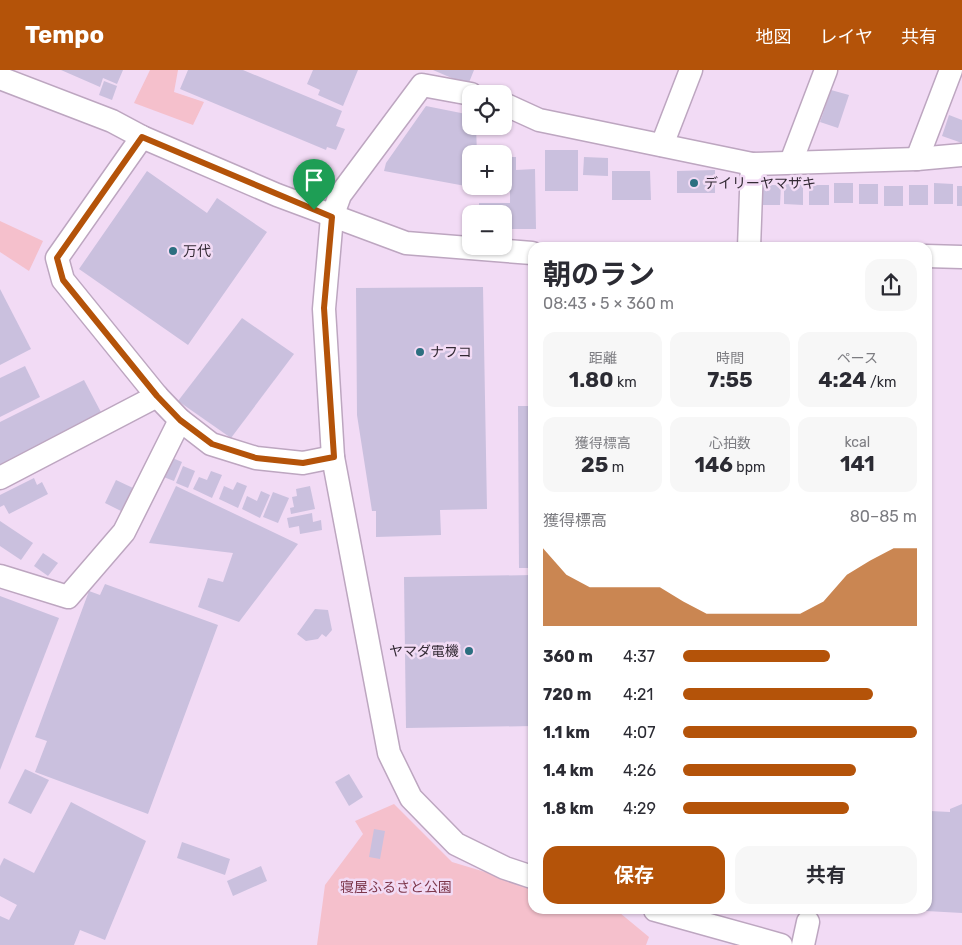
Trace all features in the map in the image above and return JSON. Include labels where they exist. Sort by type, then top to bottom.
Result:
[{"type":"street","points":[[662,144],[691,70]]},
{"type":"street","points":[[791,162],[826,70]]},
{"type":"street","points":[[917,159],[950,70]]},
{"type":"street","points":[[0,78],[112,121],[142,137],[332,217],[406,244],[528,253]]},
{"type":"street","points":[[462,92],[422,85],[340,196],[332,217],[324,308],[334,457],[389,753],[393,762],[411,798],[456,844],[506,868],[528,876]]},
{"type":"street","points":[[512,108],[538,120],[752,164],[917,159],[962,155]]},
{"type":"street","points":[[142,137],[57,258],[63,280],[157,396],[180,420],[212,444],[256,458],[303,463],[334,457]]},
{"type":"street","points":[[749,242],[752,164]]},
{"type":"street","points":[[932,256],[962,256]]},
{"type":"street","points":[[0,478],[157,396]]},
{"type":"street","points":[[0,576],[68,597],[124,532],[180,420]]},
{"type":"street","points":[[691,914],[780,945]]},
{"type":"street","points":[[803,945],[808,922]]},
{"type":"green space","points":[[150,70],[178,70],[174,92],[204,102],[193,125],[134,103]]},
{"type":"green space","points":[[0,221],[43,241],[29,271],[0,252]]},
{"type":"green space","name":"寝屋ふるさと公園","points":[[394,804],[452,862],[528,885],[528,914],[621,914],[649,937],[646,945],[317,945],[325,885],[363,834],[355,821]]},
{"type":"building","points":[[61,70],[123,70],[117,84],[103,78],[100,87]]},
{"type":"building","points":[[188,70],[243,70],[342,111],[336,126],[345,129],[336,150],[327,147],[326,150],[180,89]]},
{"type":"building","points":[[313,70],[358,70],[343,106],[318,95],[320,90],[307,84]]},
{"type":"building","points":[[433,70],[474,70],[468,85]]},
{"type":"building","points":[[104,81],[117,86],[112,100],[99,95]]},
{"type":"building","points":[[831,90],[849,95],[838,128],[820,122]]},
{"type":"building","points":[[426,106],[462,113],[462,135],[476,135],[477,145],[462,145],[462,185],[384,171],[386,163]]},
{"type":"building","points":[[949,115],[962,120],[962,143],[942,136]]},
{"type":"building","points":[[545,150],[578,150],[578,191],[545,191]]},
{"type":"building","points":[[512,157],[516,157],[516,170],[535,169],[536,229],[512,229],[512,205],[479,205],[479,203],[510,203],[510,195],[512,195]]},
{"type":"building","points":[[584,157],[608,158],[608,176],[583,175]]},
{"type":"building","points":[[715,170],[715,193],[677,193],[677,171]]},
{"type":"building","name":"万代","points":[[147,171],[207,213],[217,198],[267,232],[188,345],[79,269]]},
{"type":"building","points":[[612,171],[650,171],[651,200],[612,200]]},
{"type":"building","points":[[834,183],[853,183],[853,203],[834,203]]},
{"type":"building","points":[[934,183],[953,184],[953,204],[934,204]]},
{"type":"building","points":[[784,184],[803,185],[803,205],[784,204]]},
{"type":"building","points":[[859,184],[878,184],[878,204],[859,204]]},
{"type":"building","points":[[762,185],[781,185],[780,205],[761,205]]},
{"type":"building","points":[[809,185],[829,185],[829,205],[809,205]]},
{"type":"building","points":[[909,185],[928,185],[928,205],[909,205]]},
{"type":"building","points":[[884,186],[903,186],[903,206],[884,206]]},
{"type":"building","points":[[957,186],[962,186],[962,206],[957,206]]},
{"type":"building","name":"ナフコ","points":[[483,287],[487,509],[440,510],[441,535],[376,537],[376,511],[372,511],[357,415],[356,288]]},
{"type":"building","points":[[0,289],[31,349],[0,365]]},
{"type":"building","points":[[242,318],[294,354],[231,438],[178,401]]},
{"type":"building","points":[[25,366],[40,397],[0,417],[0,378]]},
{"type":"building","points":[[84,380],[103,416],[0,469],[0,422]]},
{"type":"building","points":[[518,406],[528,406],[528,568],[519,568]]},
{"type":"building","points":[[170,457],[182,462],[174,481],[161,476]]},
{"type":"building","points":[[183,466],[195,471],[188,488],[176,483]]},
{"type":"building","points":[[211,471],[222,475],[212,498],[193,489],[199,477],[207,480]]},
{"type":"building","points":[[34,478],[37,485],[42,482],[48,494],[9,514],[4,505],[0,507],[0,495]]},
{"type":"building","points":[[116,480],[133,488],[121,511],[105,503]]},
{"type":"building","points":[[237,482],[247,486],[238,508],[219,499],[224,486],[233,490]]},
{"type":"building","points":[[176,486],[298,544],[239,622],[198,607],[208,578],[223,582],[233,553],[149,543]]},
{"type":"building","points":[[310,486],[315,509],[291,514],[290,508],[294,507],[292,497],[297,496],[296,489]]},
{"type":"building","points":[[261,491],[270,495],[260,518],[242,509],[247,496],[257,501]]},
{"type":"building","points":[[273,492],[289,498],[278,523],[263,517]]},
{"type":"building","points":[[312,513],[313,522],[321,520],[322,530],[300,534],[299,526],[289,528],[287,518]]},
{"type":"building","points":[[0,521],[33,543],[21,560],[0,546]]},
{"type":"building","points":[[43,553],[58,563],[48,576],[34,566]]},
{"type":"building","name":"ヤマダ電機","points":[[528,575],[528,726],[406,728],[404,577]]},
{"type":"building","points":[[105,584],[218,625],[148,814],[35,772],[47,741],[35,737],[89,591],[100,595]]},
{"type":"building","points":[[0,596],[59,618],[0,770]]},
{"type":"building","points":[[315,609],[328,610],[332,630],[326,637],[322,634],[318,639],[306,641],[297,634]]},
{"type":"building","points":[[25,769],[49,780],[31,814],[8,803]]},
{"type":"building","points":[[349,774],[363,797],[349,806],[335,782]]},
{"type":"building","points":[[71,802],[146,841],[105,940],[80,930],[74,945],[0,945],[0,916],[9,920],[17,905],[0,896],[0,866],[4,858],[34,873]]},
{"type":"building","points":[[962,804],[962,913],[932,911],[932,811],[950,812],[950,809]]},
{"type":"building","points":[[374,829],[385,831],[380,859],[369,857]]},
{"type":"building","points":[[182,842],[230,859],[225,875],[177,858]]},
{"type":"building","points":[[261,866],[267,881],[233,896],[227,881]]},
{"type":"place","name":"デイリーヤマザキ","points":[[694,183]]},
{"type":"place","name":"万代","points":[[173,251]]},
{"type":"place","name":"ナフコ","points":[[420,352]]},
{"type":"place","name":"ヤマダ電機","points":[[469,651]]},
{"type":"route","points":[[142,137],[314,210],[332,217],[324,308],[334,457],[303,463],[256,458],[212,444],[180,420],[157,396],[63,280],[57,258],[142,137]]}]
